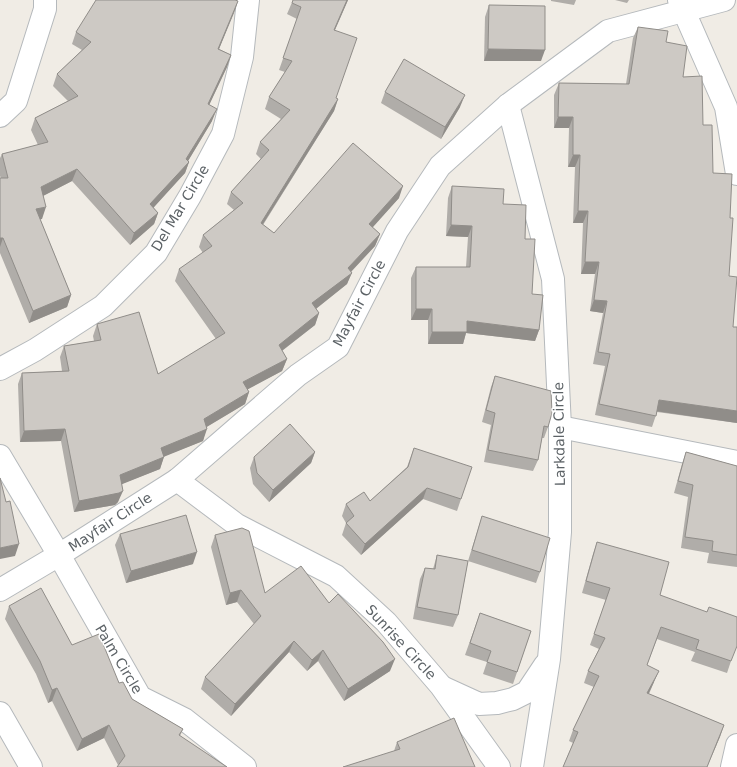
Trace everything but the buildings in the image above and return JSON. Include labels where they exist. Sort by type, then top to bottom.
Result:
[{"type":"street","points":[[0,116],[16,101],[45,9],[45,0]]},
{"type":"street","name":"Del Mar Circle","points":[[0,369],[35,350],[102,306],[156,253],[190,196],[223,134],[242,56],[248,0]]},
{"type":"street","name":"Mayfair Circle","points":[[0,590],[59,555],[176,480],[298,375],[338,347],[397,231],[440,166],[508,105],[608,31],[682,5],[724,0]]},
{"type":"street","points":[[682,5],[726,107],[737,174]]},
{"type":"street","name":"Larkdale Circle","points":[[508,105],[553,279],[560,427],[560,532],[549,659],[532,767]]},
{"type":"street","points":[[560,427],[737,462]]},
{"type":"street","name":"Palm Circle","points":[[0,456],[59,555],[140,697],[184,719],[244,767]]},
{"type":"street","name":"Sunrise Circle","points":[[176,480],[237,525],[336,576],[386,622],[441,686],[499,767]]},
{"type":"street","points":[[441,686],[479,704],[497,703],[513,699],[527,692],[549,659]]},
{"type":"street","points":[[0,713],[31,767]]},
{"type":"street","points":[[732,767],[737,745]]}]
